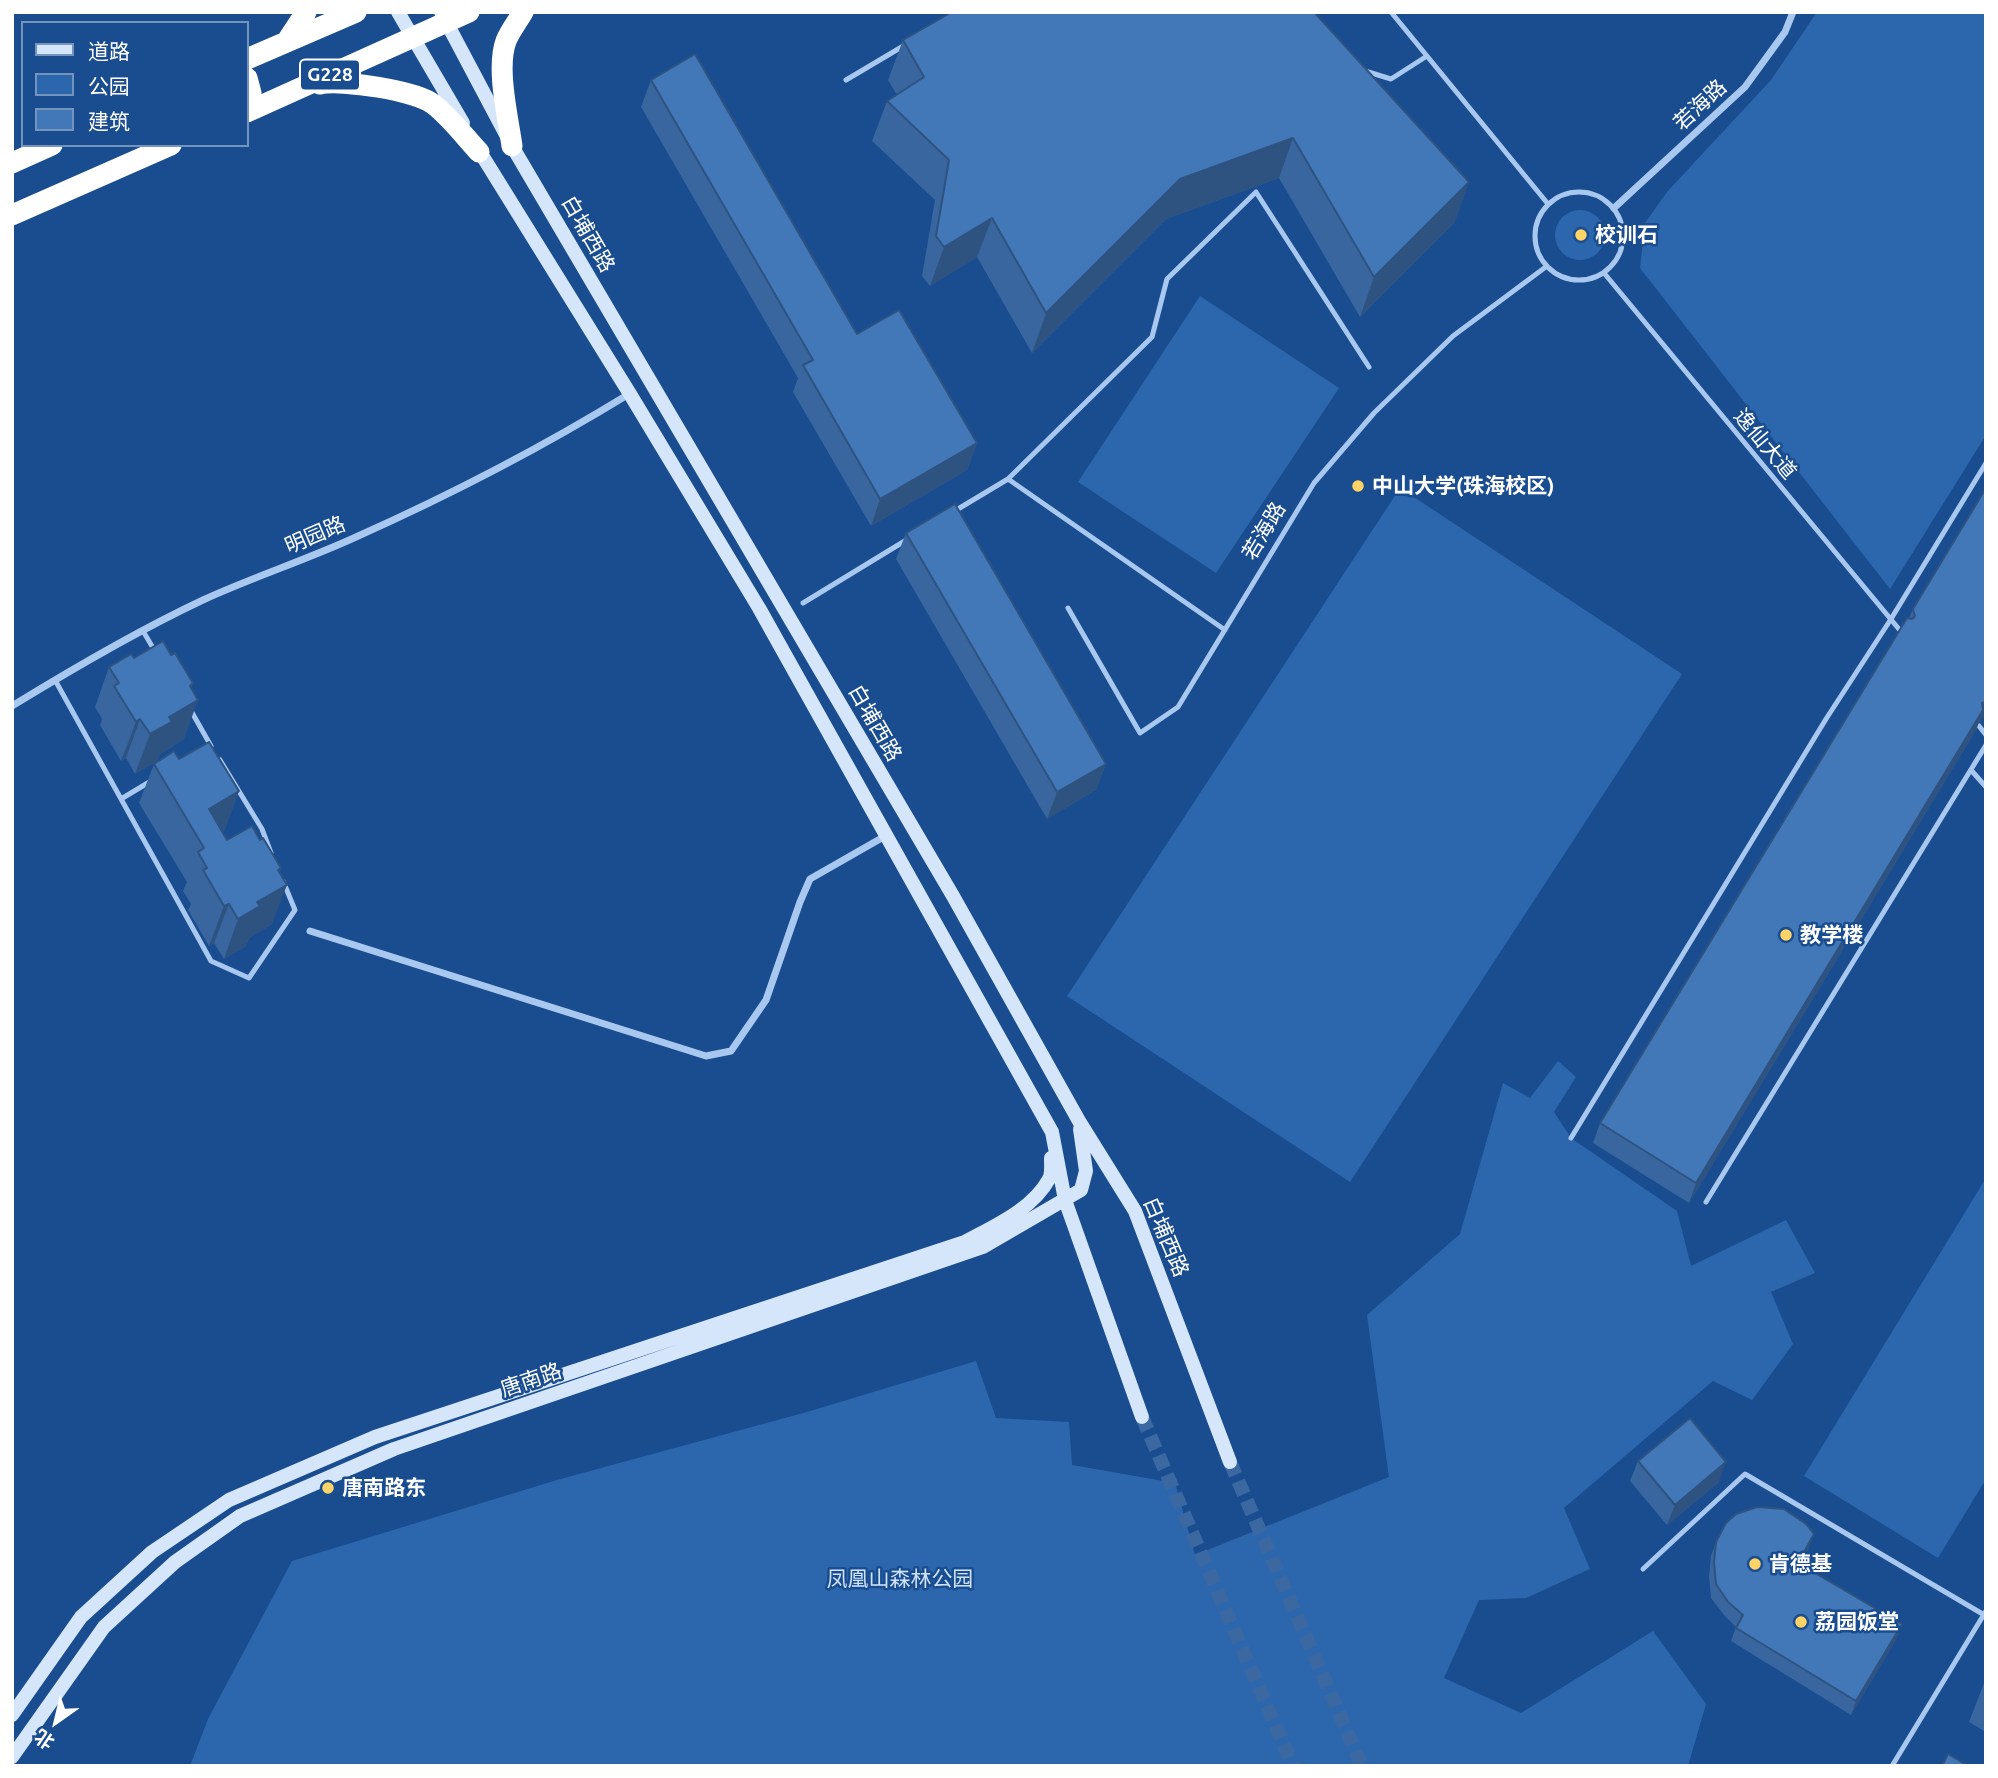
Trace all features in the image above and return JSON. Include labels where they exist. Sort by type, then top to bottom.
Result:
[{"type":"highway","points":[[287,41],[306,12]]},
{"type":"highway","name":"G228","points":[[248,59],[356,12]]},
{"type":"highway","name":"G228","points":[[248,112],[413,38],[444,17],[469,12]]},
{"type":"highway","points":[[512,146],[503,56],[506,41],[523,12]]},
{"type":"highway","points":[[301,88],[333,81],[378,87],[432,102],[479,152]]},
{"type":"highway","points":[[12,163],[48,147]]},
{"type":"highway","points":[[12,215],[166,147]]},
{"type":"main road","name":"白埔西路","points":[[398,12],[479,152],[759,608],[1052,1132],[1065,1200],[1142,1417]]},
{"type":"main road","name":"白埔西路","points":[[444,17],[512,146],[946,884],[1079,1121],[1135,1211],[1230,1462]]},
{"type":"main road","name":"唐南路","points":[[12,1757],[104,1628],[175,1562],[240,1516],[394,1449],[983,1247],[1081,1190],[1086,1171],[1079,1121]]},
{"type":"main road","name":"唐南路","points":[[12,1715],[81,1617],[152,1552],[229,1500],[375,1437],[965,1242],[1015,1214],[1051,1177],[1052,1132]]},
{"type":"street","name":"若海路","points":[[1614,208],[1745,87],[1785,32],[1793,12]]},
{"type":"street","name":"明园路","points":[[12,706],[143,631],[204,600],[353,538],[446,495],[570,431],[630,394]]},
{"type":"street","points":[[310,930],[706,1056],[732,1051],[766,1000],[810,879],[887,835]]},
{"type":"lane","points":[[1391,12],[1548,204]]},
{"type":"lane","points":[[845,80],[916,39]]},
{"type":"lane","points":[[1357,68],[1391,79],[1427,56]]},
{"type":"lane","points":[[951,513],[1008,479],[1152,337],[1167,279],[1256,192],[1369,367]]},
{"type":"lane","points":[[1574,192],[1603,198],[1614,208],[1621,221],[1624,236],[1622,250],[1615,263],[1604,273],[1593,279],[1568,279],[1547,266],[1539,255],[1535,242],[1540,215],[1548,204],[1560,196],[1574,192]]},
{"type":"lane","name":"若海路","points":[[1068,608],[1140,733],[1178,707],[1314,483],[1374,413],[1453,336],[1547,266]]},
{"type":"lane","name":"逸仙大道","points":[[1604,273],[1903,634]]},
{"type":"lane","points":[[1572,1138],[1826,719],[1891,620],[1986,463]]},
{"type":"lane","points":[[1008,479],[1225,630]]},
{"type":"lane","points":[[803,603],[917,534]]},
{"type":"lane","points":[[143,631],[163,665]]},
{"type":"lane","points":[[55,680],[211,961],[250,978],[295,910],[281,875]]},
{"type":"lane","points":[[184,699],[262,830],[276,864]]},
{"type":"lane","points":[[1979,726],[1986,735]]},
{"type":"lane","points":[[200,752],[211,745]]},
{"type":"lane","points":[[1706,1202],[1986,745]]},
{"type":"lane","points":[[1971,769],[1986,787]]},
{"type":"lane","points":[[121,799],[155,779]]},
{"type":"lane","points":[[1643,1569],[1745,1474],[1985,1614],[1892,1766]]},
{"type":"green space","points":[[1817,12],[1986,12],[1986,435],[1890,589],[1640,268],[1645,223],[1667,192],[1771,80]]},
{"type":"green space","points":[[1580,210],[1598,217],[1605,235],[1598,253],[1580,260],[1562,253],[1555,235],[1562,217]]},
{"type":"green space","points":[[1200,296],[1339,388],[1216,573],[1078,482]]},
{"type":"green space","points":[[1400,488],[1682,674],[1350,1182],[1067,996]]},
{"type":"green space","name":"凤凰山森林公园","points":[[1558,1061],[1576,1077],[1554,1112],[1571,1138],[1677,1211],[1691,1266],[1786,1220],[1815,1273],[1771,1292],[1793,1344],[1752,1400],[1713,1381],[1564,1508],[1590,1569],[1526,1598],[1479,1600],[1444,1678],[1521,1713],[1653,1631],[1706,1704],[1688,1766],[190,1766],[208,1719],[292,1561],[557,1480],[807,1412],[976,1361],[996,1418],[1069,1422],[1072,1465],[1175,1483],[1195,1555],[1389,1477],[1367,1315],[1460,1234],[1503,1083],[1530,1098]]},
{"type":"green space","points":[[1986,1178],[1986,1479],[1938,1558],[1804,1476]]},
{"type":"building","points":[[952,12],[1314,12],[1469,182],[1374,277],[1293,138],[1180,179],[1046,313],[992,218],[944,247],[936,236],[949,160],[887,101],[924,77],[903,40]]},
{"type":"building","points":[[695,54],[857,334],[899,310],[977,443],[880,499],[803,365],[813,360],[651,80]]},
{"type":"building","name":"教学楼","points":[[1986,488],[1986,702],[1982,703],[1983,710],[1696,1183],[1600,1123],[1907,618],[1912,619],[1915,616],[1913,609]]},
{"type":"building","points":[[955,504],[1106,764],[1057,792],[906,533]]},
{"type":"building","points":[[163,641],[171,655],[175,653],[193,683],[190,686],[198,700],[169,717],[172,722],[150,734],[140,719],[136,722],[114,686],[119,683],[109,667],[131,654],[134,658]]},
{"type":"building","points":[[209,742],[239,791],[209,809],[227,840],[252,826],[260,840],[263,838],[281,868],[278,870],[287,885],[257,902],[260,906],[238,919],[229,904],[224,906],[203,870],[207,868],[198,852],[204,848],[154,764],[174,751],[179,759]]},
{"type":"building","points":[[1690,1418],[1726,1462],[1675,1505],[1638,1461]]},
{"type":"building","name":"荔园饭堂","points":[[1757,1507],[1784,1509],[1806,1524],[1814,1534],[1798,1563],[1902,1624],[1856,1701],[1736,1628],[1743,1615],[1728,1602],[1716,1584],[1716,1542],[1726,1523],[1736,1514]]},
{"type":"building","points":[[1948,1754],[1968,1766],[1942,1766]]},
{"type":"tunnel","points":[[1142,1417],[1293,1766]]},
{"type":"tunnel","points":[[1230,1462],[1362,1766]]},
{"type":"place","name":"校训石","points":[[1581,235]]},
{"type":"place","name":"中山大学(珠海校区)","points":[[1358,486]]},
{"type":"place","name":"教学楼","points":[[1786,935]]},
{"type":"place","name":"唐南路东","points":[[328,1488]]},
{"type":"place","name":"肯德基","points":[[1755,1564]]},
{"type":"place","name":"荔园饭堂","points":[[1801,1622]]}]
